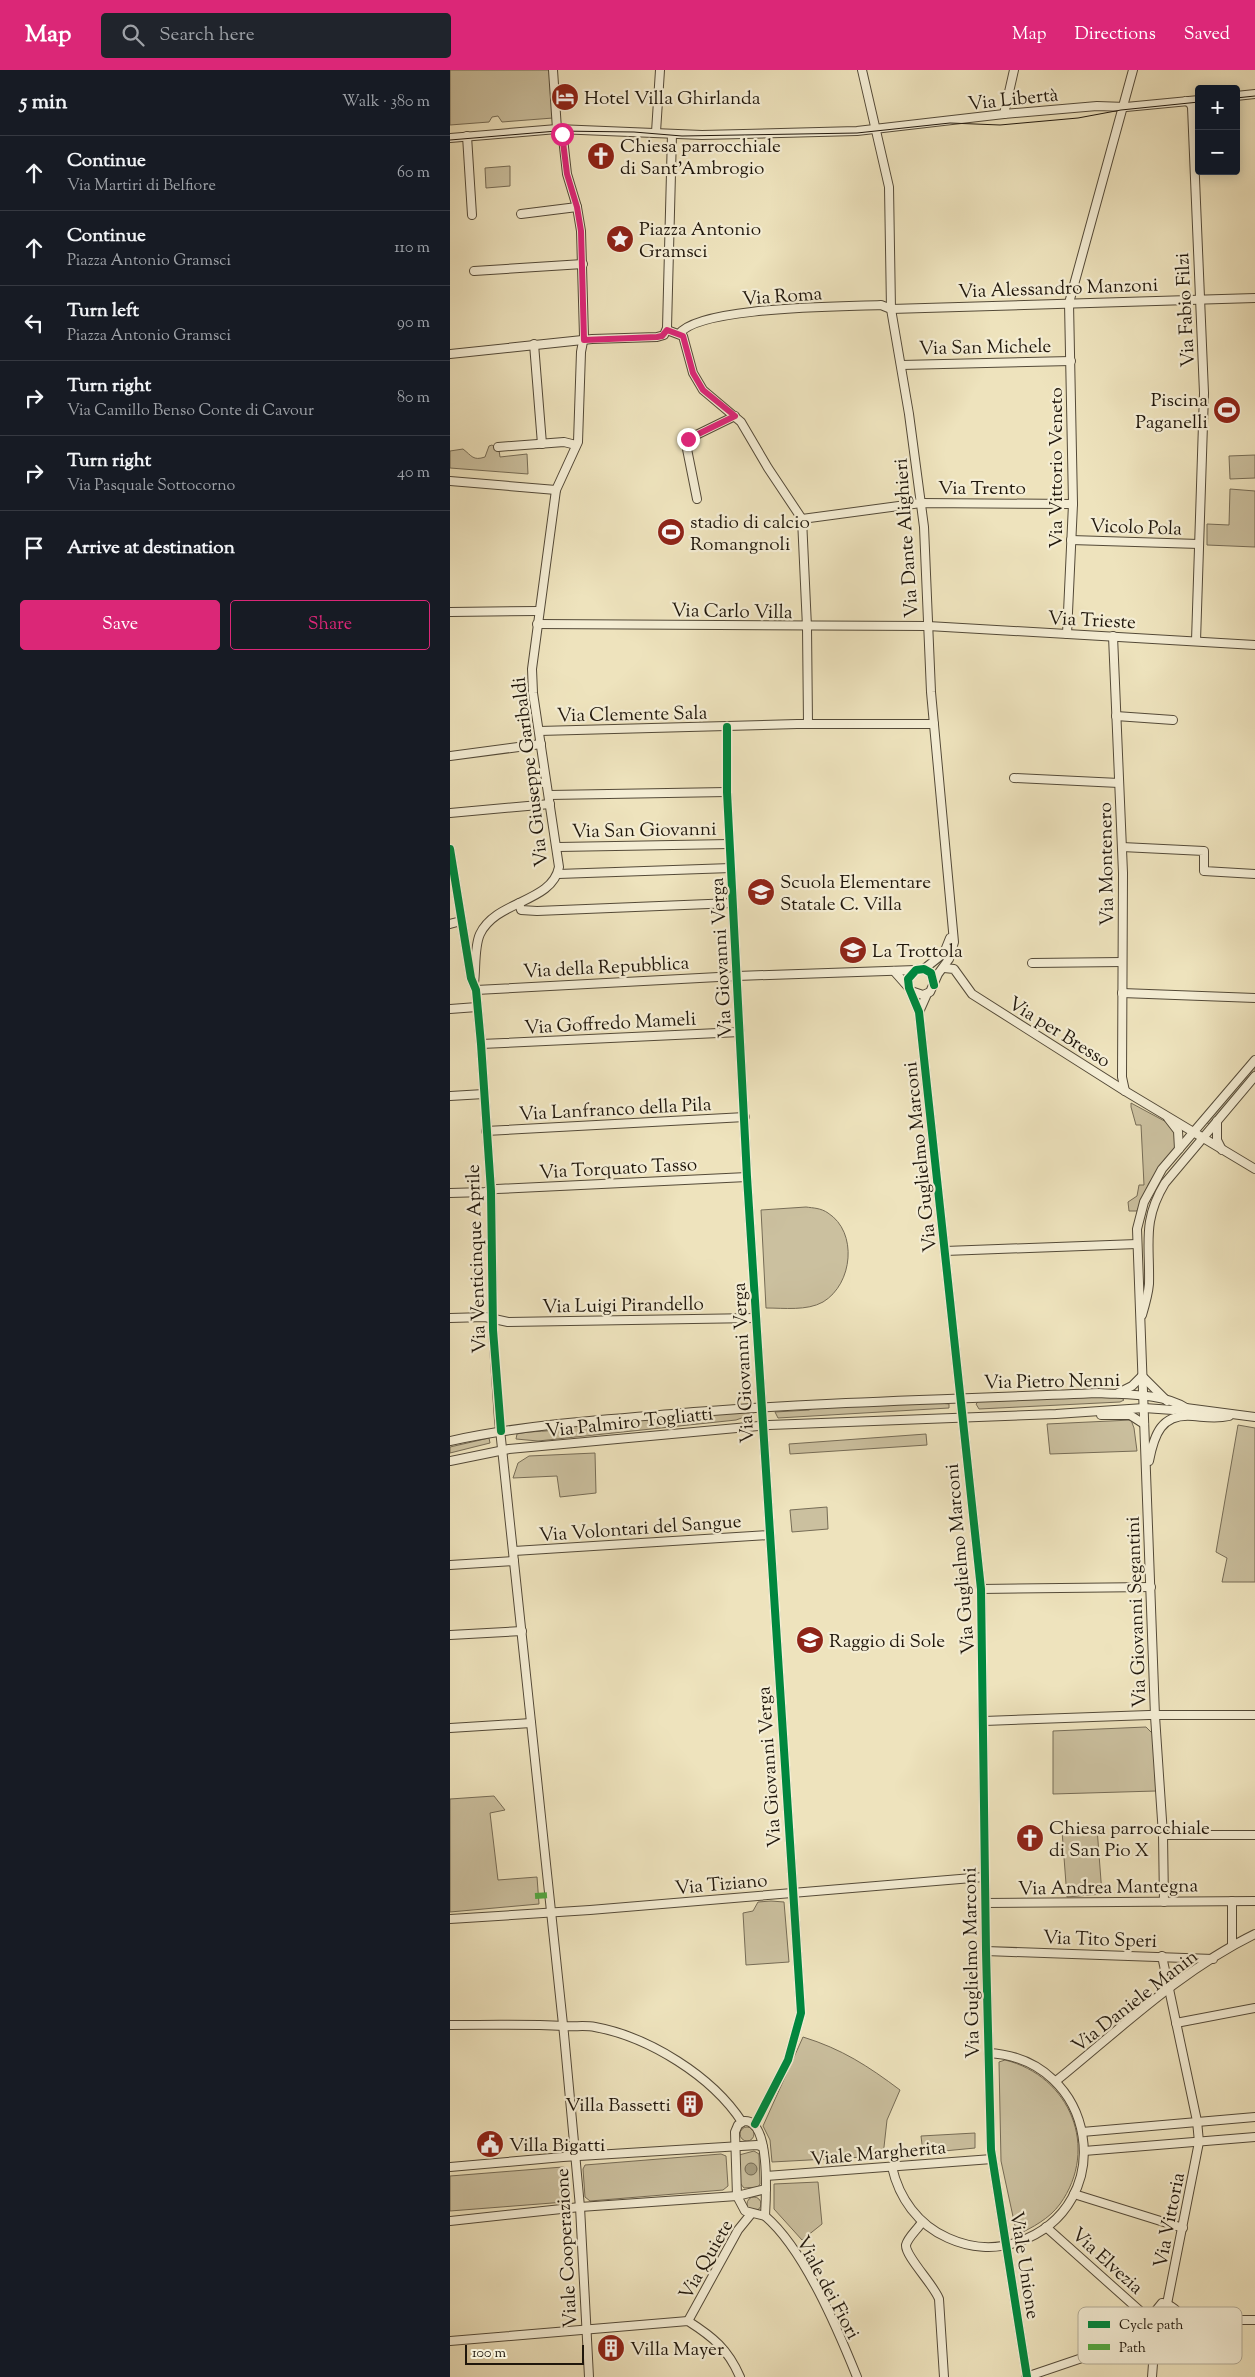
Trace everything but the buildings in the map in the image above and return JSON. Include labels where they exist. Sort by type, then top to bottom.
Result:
[{"type":"street","points":[[553,70],[559,129],[567,174],[577,207],[583,264],[584,340]]},
{"type":"street","points":[[656,132],[660,70]]},
{"type":"street","name":"Via Dante Alighieri","points":[[862,70],[877,145],[888,187],[892,309],[921,503],[927,567],[928,626],[934,724],[954,942],[952,952],[944,968],[938,974],[934,985]]},
{"type":"street","points":[[1004,114],[1014,70]]},
{"type":"street","name":"Via Vittorio Veneto","points":[[1067,634],[1073,504],[1069,303],[1121,107],[1133,70]]},
{"type":"street","points":[[1240,96],[1255,94]]},
{"type":"street","name":"Via Libertà","points":[[672,134],[779,135],[874,130],[1004,114],[1195,100]]},
{"type":"street","name":"Via Fabio Filzi","points":[[1186,101],[1190,103],[1192,108],[1204,393],[1196,641]]},
{"type":"street","points":[[450,138],[559,129],[672,134],[667,330],[662,336],[534,344],[450,354]]},
{"type":"street","points":[[467,136],[472,215]]},
{"type":"street","points":[[522,214],[577,207]]},
{"type":"street","points":[[474,271],[583,264]]},
{"type":"street","name":"Via Alessandro Manzoni","points":[[892,309],[1255,298]]},
{"type":"street","name":"Via Roma","points":[[679,334],[687,326],[733,314],[794,308],[881,305],[892,309]]},
{"type":"street","points":[[667,330],[679,334],[685,341],[693,373],[703,390],[735,416],[746,430],[768,468],[802,519],[807,627],[808,724]]},
{"type":"street","name":"Via Giuseppe Garibaldi","points":[[475,988],[479,936],[490,919],[500,911],[547,888],[558,874],[558,847],[533,693],[532,669],[556,490],[576,445],[581,352],[584,340]]},
{"type":"street","points":[[534,344],[542,444]]},
{"type":"street","name":"Via San Michele","points":[[901,365],[1071,361]]},
{"type":"street","points":[[697,499],[686,444],[688,439],[735,416]]},
{"type":"street","points":[[498,447],[568,442],[576,445]]},
{"type":"street","points":[[450,481],[556,490]]},
{"type":"street","name":"Via Trento","points":[[802,519],[921,503],[1073,504]]},
{"type":"street","name":"Vicolo Pola","points":[[1071,540],[1200,544]]},
{"type":"street","points":[[450,612],[539,611]]},
{"type":"street","name":"Via Carlo Villa","points":[[537,624],[807,627],[928,626]]},
{"type":"street","name":"Via Trieste","points":[[928,626],[1255,645]]},
{"type":"street","name":"Via Montenero","points":[[1113,636],[1122,847],[1122,1077],[1125,1091]]},
{"type":"street","points":[[1116,716],[1173,720]]},
{"type":"street","name":"Via Clemente Sala","points":[[539,731],[808,724],[934,724]]},
{"type":"street","name":"Via Giovanni Verga","points":[[727,727],[727,792],[755,1318],[769,1535],[772,1546],[801,1996],[801,2013],[788,2060],[757,2127]]},
{"type":"street","points":[[450,756],[541,744]]},
{"type":"street","points":[[1014,778],[1119,782]]},
{"type":"street","points":[[450,813],[549,799],[727,792]]},
{"type":"street","name":"Via San Giovanni","points":[[558,847],[730,844]]},
{"type":"street","points":[[1122,847],[1204,851],[1204,871],[1255,874]]},
{"type":"street","name":"Via Venticinque Aprile","points":[[450,849],[451,866],[475,988],[481,1044],[491,1191],[492,1318],[501,1431],[531,1723]]},
{"type":"street","points":[[558,874],[731,868]]},
{"type":"street","points":[[519,903],[522,910],[733,903]]},
{"type":"street","points":[[450,924],[461,921]]},
{"type":"street","name":"Via Dante Alighieri","points":[[920,969],[944,953],[952,931]]},
{"type":"street","points":[[1032,963],[1122,962]]},
{"type":"street","name":"Via per Bresso","points":[[944,968],[954,969],[972,994],[1125,1091],[1255,1169]]},
{"type":"street","points":[[920,969],[931,973],[934,985],[927,994],[918,995],[910,989],[909,975],[920,969]]},
{"type":"street","name":"Via della Repubblica","points":[[475,988],[920,969]]},
{"type":"street","name":"Via Guglielmo Marconi","points":[[894,971],[910,989],[920,1012],[981,1588],[984,1721],[984,1877],[992,2159]]},
{"type":"street","points":[[1122,992],[1255,998]]},
{"type":"street","name":"Via Guglielmo Marconi","points":[[920,1012],[927,994]]},
{"type":"street","points":[[450,1009],[477,1007]]},
{"type":"street","name":"Via Goffredo Mameli","points":[[481,1044],[740,1032]]},
{"type":"street","name":"Via Giovanni Segantini","points":[[1164,1902],[1163,1835],[1155,1716],[1137,1244],[1140,1214],[1151,1186],[1162,1169],[1255,1060]]},
{"type":"street","name":"Via Giovanni Segantini","points":[[1140,1322],[1149,1285],[1148,1228],[1153,1206],[1165,1183],[1255,1076]]},
{"type":"street","points":[[450,1096],[484,1094]]},
{"type":"street","points":[[1167,1116],[1178,1131],[1179,1149]]},
{"type":"street","name":"Via Lanfranco della Pila","points":[[486,1131],[745,1117]]},
{"type":"street","points":[[1217,1120],[1217,1140],[1222,1150]]},
{"type":"street","name":"Via Torquato Tasso","points":[[450,1193],[747,1177]]},
{"type":"street","points":[[945,1251],[1137,1244]]},
{"type":"street","name":"Via Luigi Pirandello","points":[[450,1318],[492,1318],[508,1322],[755,1318]]},
{"type":"street","points":[[1116,1394],[1132,1386],[1142,1376],[1167,1400]]},
{"type":"street","name":"Via Pietro Nenni","points":[[961,1398],[1099,1393],[1143,1396]]},
{"type":"street","points":[[1143,1396],[1176,1402],[1186,1408]]},
{"type":"street","name":"Via Palmiro Togliatti","points":[[450,1441],[501,1431],[615,1418],[761,1406],[961,1398]]},
{"type":"street","points":[[1144,1408],[1173,1410],[1186,1408],[1255,1417]]},
{"type":"street","name":"Via Pietro Nenni","points":[[963,1417],[1144,1408]]},
{"type":"street","points":[[1082,1412],[1090,1416],[1130,1415],[1144,1424]]},
{"type":"street","points":[[1147,1473],[1154,1441],[1162,1424],[1172,1418],[1190,1415],[1218,1418],[1236,1415]]},
{"type":"street","name":"Via Palmiro Togliatti","points":[[450,1461],[503,1450],[762,1425],[963,1417]]},
{"type":"street","name":"Via Volontari del Sangue","points":[[514,1551],[769,1535]]},
{"type":"street","points":[[450,1565],[514,1561]]},
{"type":"street","points":[[981,1588],[1151,1587]]},
{"type":"street","points":[[450,1635],[522,1631]]},
{"type":"street","points":[[984,1721],[1255,1715]]},
{"type":"street","points":[[450,1728],[531,1723]]},
{"type":"street","name":"Viale Cooperazione","points":[[531,1723],[576,2156],[589,2377]]},
{"type":"street","points":[[1163,1835],[1255,1835]]},
{"type":"street","name":"Via Tiziano","points":[[450,1919],[550,1911],[590,1910],[984,1877]]},
{"type":"street","name":"Via Andrea Mantegna","points":[[985,1903],[1255,1900]]},
{"type":"street","points":[[1232,1901],[1232,1946]]},
{"type":"street","name":"Via Daniele Manin","points":[[1056,2081],[1167,1990],[1232,1946],[1255,1934]]},
{"type":"street","name":"Via Tito Speri","points":[[986,1951],[1213,1959]]},
{"type":"street","name":"Via Vittoria","points":[[1162,1956],[1167,1990],[1197,2121],[1199,2142],[1167,2304]]},
{"type":"street","points":[[1176,2023],[1255,2008]]},
{"type":"street","points":[[450,2025],[594,2027],[677,2060],[710,2085],[742,2122]]},
{"type":"street","points":[[892,2167],[902,2197],[922,2222],[942,2236],[964,2244],[984,2247],[1007,2245],[1031,2237],[1046,2227],[1061,2212],[1074,2194],[1082,2171],[1084,2151],[1082,2132],[1073,2105],[1056,2081],[1029,2062],[1006,2055],[988,2053]]},
{"type":"street","points":[[1082,2132],[1255,2117]]},
{"type":"street","points":[[748,2121],[757,2127],[763,2147],[766,2176],[765,2216],[751,2214],[743,2209],[737,2196],[735,2131],[742,2122],[748,2121]]},
{"type":"street","points":[[1084,2151],[1255,2137]]},
{"type":"street","points":[[450,2167],[576,2156],[734,2146],[757,2145],[763,2147]]},
{"type":"street","name":"Viale Margherita","points":[[766,2176],[992,2159]]},
{"type":"street","name":"Viale Unione","points":[[992,2159],[1007,2245],[1026,2377]]},
{"type":"street","points":[[450,2221],[580,2207],[737,2196],[766,2189]]},
{"type":"street","points":[[1074,2194],[1183,2228]]},
{"type":"street","name":"Via Quiete","points":[[688,2321],[738,2230],[751,2214]]},
{"type":"street","name":"Viale dei Fiori","points":[[765,2216],[778,2228],[816,2288],[857,2377]]},
{"type":"street","points":[[922,2222],[908,2240],[906,2247],[909,2254],[936,2290],[939,2299],[944,2377]]},
{"type":"street","name":"Via Elvezia","points":[[1046,2227],[1136,2307]]},
{"type":"street","points":[[1157,2307],[1159,2304],[1167,2304],[1171,2307]]},
{"type":"street","points":[[1242,2320],[1255,2320]]},
{"type":"street","points":[[450,2341],[688,2321],[710,2335],[732,2358],[740,2377]]},
{"type":"street","points":[[1026,2377],[1078,2359]]},
{"type":"street","points":[[1152,2377],[1153,2364]]},
{"type":"shaded area","points":[[450,70],[550,70],[553,118],[502,122],[498,116],[492,117],[489,122],[450,125]]},
{"type":"shaded area","points":[[510,166],[510,186],[486,188],[485,168]]},
{"type":"shaded area","points":[[492,445],[499,450],[500,457],[527,454],[528,474],[450,468],[450,451],[463,449],[473,457],[481,458],[485,457],[489,446]]},
{"type":"shaded area","points":[[1255,455],[1255,478],[1230,479],[1229,456]]},
{"type":"shaded area","points":[[1230,489],[1255,491],[1255,547],[1207,545],[1207,524],[1229,525]]},
{"type":"shaded area","points":[[1255,1067],[1255,1072],[1209,1125],[1207,1122]]},
{"type":"shaded area","points":[[1131,1103],[1170,1124],[1176,1130],[1175,1149],[1149,1183],[1137,1211],[1129,1211],[1128,1202],[1137,1196],[1139,1185],[1144,1185],[1141,1125],[1136,1125]]},
{"type":"shaded area","points":[[806,1207],[825,1211],[838,1222],[844,1232],[848,1245],[846,1271],[841,1283],[833,1294],[817,1305],[803,1308],[766,1308],[761,1210]]},
{"type":"shaded area","points":[[1120,1397],[1124,1400],[1120,1402],[979,1409],[976,1404],[979,1401]]},
{"type":"shaded area","points":[[949,1404],[949,1408],[778,1418],[775,1412],[809,1410],[815,1407]]},
{"type":"shaded area","points":[[752,1411],[753,1414],[736,1420],[538,1441],[516,1439],[517,1434],[566,1427]]},
{"type":"shaded area","points":[[1131,1420],[1137,1451],[1050,1454],[1047,1424]]},
{"type":"shaded area","points":[[1238,1425],[1255,1428],[1255,1582],[1222,1582],[1227,1558],[1216,1552]]},
{"type":"shaded area","points":[[926,1434],[927,1445],[790,1454],[789,1444]]},
{"type":"shaded area","points":[[489,1438],[490,1443],[450,1453],[450,1447]]},
{"type":"shaded area","points":[[595,1453],[596,1493],[560,1497],[557,1476],[513,1478],[518,1463],[529,1456]]},
{"type":"shaded area","points":[[827,1507],[828,1529],[792,1532],[790,1510]]},
{"type":"shaded area","points":[[1146,1727],[1153,1734],[1156,1791],[1053,1794],[1053,1731]]},
{"type":"shaded area","points":[[494,1796],[505,1810],[490,1813],[498,1880],[537,1877],[539,1904],[450,1912],[450,1799]]},
{"type":"shaded area","points":[[1097,1828],[1102,1894],[1067,1897],[1062,1831]]},
{"type":"shaded area","points":[[758,1902],[784,1902],[789,1962],[746,1965],[743,1913],[753,1911]]},
{"type":"shaded area","points":[[803,2037],[830,2047],[854,2059],[900,2090],[887,2120],[883,2156],[772,2162],[770,2140],[763,2126]]},
{"type":"shaded area","points":[[1005,2060],[1028,2068],[1047,2081],[1062,2098],[1072,2117],[1077,2138],[1077,2160],[1072,2182],[1060,2204],[1035,2226],[1017,2235],[1001,2161],[999,2062]]},
{"type":"shaded area","points":[[747,2127],[752,2129],[754,2134],[752,2139],[747,2141],[742,2139],[740,2134],[742,2129]]},
{"type":"shaded area","points":[[975,2133],[975,2148],[923,2153],[921,2136]]},
{"type":"shaded area","points":[[754,2151],[759,2154],[760,2184],[758,2187],[744,2188],[740,2183],[739,2155]]},
{"type":"shaded area","points":[[721,2154],[726,2156],[728,2186],[723,2190],[590,2201],[585,2197],[583,2169],[585,2165]]},
{"type":"shaded area","points":[[751,2163],[757,2169],[751,2175],[745,2169]]},
{"type":"shaded area","points":[[563,2167],[567,2169],[569,2199],[565,2202],[450,2211],[450,2176]]},
{"type":"shaded area","points":[[818,2182],[822,2224],[802,2240],[774,2209],[774,2184]]},
{"type":"shaded area","points":[[754,2197],[759,2199],[761,2204],[759,2209],[754,2211],[749,2209],[747,2204],[749,2199]]},
{"type":"tram line","points":[[1240,98],[1255,96]]},
{"type":"tram line","points":[[450,140],[557,131],[634,132],[682,136],[857,133],[950,123],[1000,125],[1078,118],[1121,110],[1195,102]]},
{"type":"marked path","points":[[535,1896],[549,1895]]},
{"type":"cycle path","points":[[727,727],[727,792],[747,1177],[801,2013],[788,2060],[755,2124]]},
{"type":"cycle path","points":[[450,849],[471,978],[476,990],[481,1044],[491,1191],[493,1330],[501,1431]]},
{"type":"cycle path","points":[[934,985],[931,973],[924,969],[916,970],[908,979],[909,988],[919,1012],[981,1589],[991,2150],[1027,2377]]},
{"type":"place","name":"Hotel Villa Ghirlanda","points":[[565,97]]},
{"type":"place","name":"Chiesa parrocchiale di Sant'Ambrogio","points":[[601,156]]},
{"type":"place","name":"Piazza Antonio Gramsci","points":[[620,239]]},
{"type":"place","name":"Piscina Paganelli","points":[[1227,410]]},
{"type":"place","name":"stadio di calcio Romangnoli","points":[[671,532]]},
{"type":"place","name":"Scuola Elementare Statale C. Villa","points":[[761,892]]},
{"type":"place","name":"La Trottola","points":[[853,950]]},
{"type":"place","name":"Raggio di Sole","points":[[810,1640]]},
{"type":"place","name":"Chiesa parrocchiale di San Pio X","points":[[1030,1838]]},
{"type":"place","name":"Villa Bassetti","points":[[690,2104]]},
{"type":"place","name":"Villa Bigatti","points":[[490,2144]]},
{"type":"place","name":"Villa Mayer","points":[[611,2348]]},
{"type":"route","points":[[562,134],[567,174],[577,207],[581,231],[584,340],[657,337],[662,336],[667,330],[683,336],[693,373],[703,390],[735,416],[688,439]]}]
